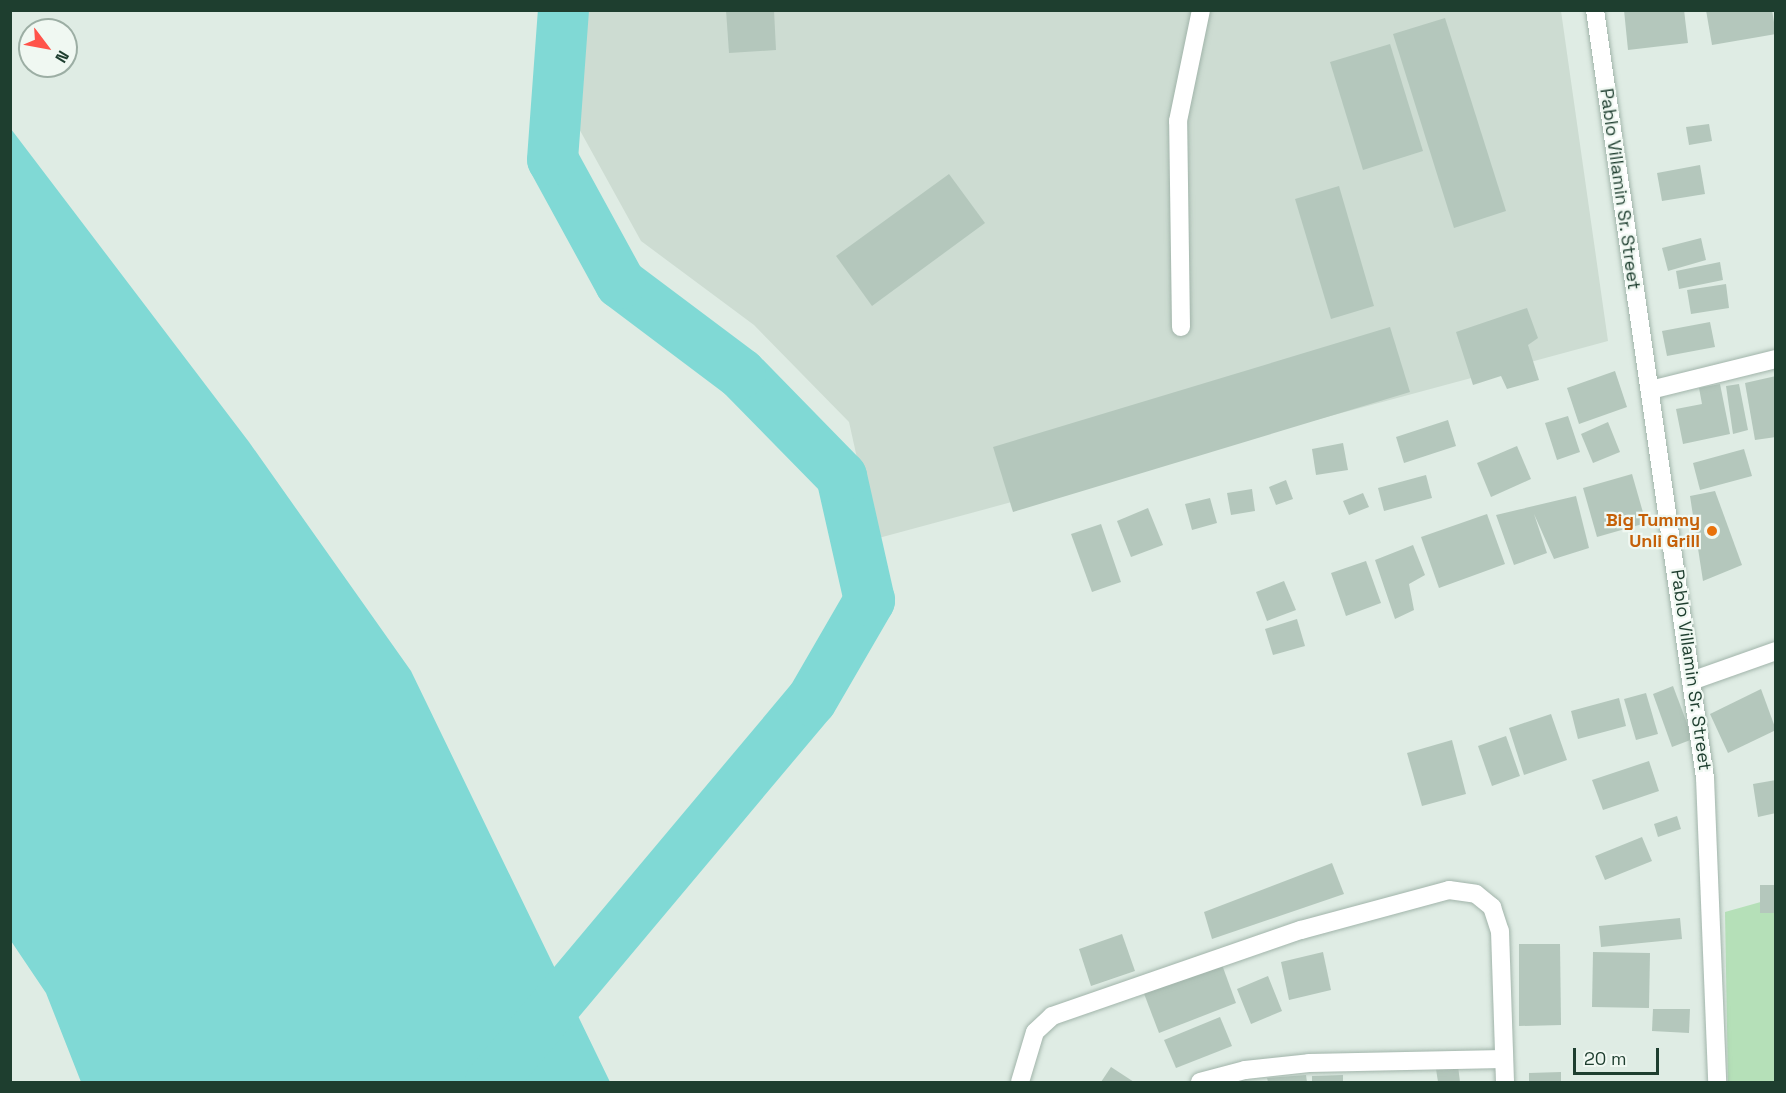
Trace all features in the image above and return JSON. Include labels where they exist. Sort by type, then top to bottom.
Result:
[{"type":"street","points":[[1182,327],[1178,120],[1201,10]]},
{"type":"street","name":"Pablo Villamin Sr. Street","points":[[1595,10],[1694,681],[1714,924],[1717,1083]]},
{"type":"street","points":[[1650,390],[1776,359]]},
{"type":"street","points":[[1694,681],[1776,651]]},
{"type":"street","points":[[1020,1083],[1035,1032],[1052,1016],[1301,930],[1449,890],[1476,894],[1492,907],[1500,931],[1505,1083]]},
{"type":"street","points":[[1200,1083],[1245,1070],[1309,1064],[1503,1059]]},
{"type":"shaded area","points":[[585,11],[1561,11],[1608,341],[875,539],[849,422],[754,325],[641,241],[577,125]]},
{"type":"green space","points":[[1775,898],[1775,1082],[1728,1082],[1725,912]]},
{"type":"water","points":[[11,129],[249,442],[411,671],[610,1082],[81,1082],[46,993],[11,941]]},
{"type":"building","points":[[726,10],[774,10],[776,50],[729,53]]},
{"type":"building","points":[[1624,10],[1684,10],[1688,43],[1628,50]]},
{"type":"building","points":[[1706,10],[1772,10],[1776,34],[1712,45]]},
{"type":"building","points":[[1445,18],[1506,211],[1454,228],[1393,34]]},
{"type":"building","points":[[1390,44],[1423,151],[1363,170],[1330,62]]},
{"type":"building","points":[[1709,124],[1712,141],[1689,145],[1686,127]]},
{"type":"building","points":[[1700,165],[1705,194],[1662,201],[1657,173]]},
{"type":"building","points":[[949,174],[985,223],[872,306],[836,256]]},
{"type":"building","points":[[1339,186],[1374,306],[1331,319],[1295,199]]},
{"type":"building","points":[[1701,238],[1706,260],[1668,271],[1662,248]]},
{"type":"building","points":[[1720,262],[1723,280],[1679,289],[1676,271]]},
{"type":"building","points":[[1726,284],[1729,308],[1691,314],[1687,290]]},
{"type":"building","points":[[1527,308],[1538,338],[1528,345],[1539,380],[1507,389],[1501,376],[1473,385],[1456,332]]},
{"type":"building","points":[[1710,322],[1715,347],[1667,356],[1662,331]]},
{"type":"building","points":[[1390,327],[1410,392],[1013,512],[993,447]]},
{"type":"building","points":[[1615,371],[1627,407],[1579,424],[1567,388]]},
{"type":"building","points":[[1776,376],[1776,437],[1755,440],[1745,383]]},
{"type":"building","points":[[1720,384],[1730,434],[1683,444],[1676,409],[1702,404],[1699,388]]},
{"type":"building","points":[[1739,384],[1748,430],[1733,434],[1726,386]]},
{"type":"building","points":[[1568,416],[1580,452],[1557,460],[1545,423]]},
{"type":"building","points":[[1448,420],[1456,446],[1404,463],[1396,437]]},
{"type":"building","points":[[1608,422],[1620,452],[1593,463],[1581,434]]},
{"type":"building","points":[[1343,443],[1348,470],[1316,475],[1312,449]]},
{"type":"building","points":[[1517,446],[1531,479],[1491,497],[1477,463]]},
{"type":"building","points":[[1744,449],[1752,476],[1700,490],[1693,463]]},
{"type":"building","points":[[1632,474],[1646,523],[1597,537],[1583,488]]},
{"type":"building","points":[[1426,475],[1432,498],[1384,511],[1378,488]]},
{"type":"building","points":[[1286,480],[1293,499],[1276,505],[1269,487]]},
{"type":"building","points":[[1252,489],[1255,511],[1231,515],[1227,493]]},
{"type":"building","name":"Big Tummy Unli Grill","points":[[1715,491],[1742,565],[1703,581],[1690,496]]},
{"type":"building","points":[[1363,493],[1369,507],[1349,515],[1343,501]]},
{"type":"building","points":[[1576,496],[1589,548],[1554,559],[1534,514],[1547,553],[1514,565],[1496,515]]},
{"type":"building","points":[[1210,498],[1217,523],[1192,530],[1185,504]]},
{"type":"building","points":[[1148,508],[1163,545],[1131,557],[1117,521]]},
{"type":"building","points":[[1487,514],[1505,564],[1439,588],[1421,537]]},
{"type":"building","points":[[1101,524],[1121,582],[1092,592],[1071,534]]},
{"type":"building","points":[[1413,545],[1425,575],[1409,584],[1414,610],[1395,619],[1375,560]]},
{"type":"building","points":[[1366,561],[1381,603],[1346,616],[1331,573]]},
{"type":"building","points":[[1284,581],[1296,610],[1267,621],[1256,592]]},
{"type":"building","points":[[1297,619],[1305,646],[1273,655],[1265,629]]},
{"type":"building","points":[[1673,686],[1693,739],[1672,747],[1653,694]]},
{"type":"building","points":[[1761,689],[1776,730],[1728,753],[1710,714]]},
{"type":"building","points":[[1646,693],[1658,734],[1636,740],[1624,699]]},
{"type":"building","points":[[1619,698],[1626,726],[1578,739],[1571,711]]},
{"type":"building","points":[[1551,714],[1567,760],[1524,775],[1509,728]]},
{"type":"building","points":[[1506,736],[1520,776],[1492,786],[1478,746]]},
{"type":"building","points":[[1452,740],[1466,794],[1422,806],[1407,753]]},
{"type":"building","points":[[1649,761],[1659,791],[1603,810],[1592,780]]},
{"type":"building","points":[[1776,780],[1776,813],[1758,817],[1753,784]]},
{"type":"building","points":[[1677,816],[1681,829],[1658,837],[1654,824]]},
{"type":"building","points":[[1642,837],[1652,861],[1605,880],[1595,856]]},
{"type":"building","points":[[1332,863],[1344,894],[1212,939],[1204,912]]},
{"type":"building","points":[[1760,885],[1776,885],[1776,913],[1760,913]]},
{"type":"building","points":[[1680,918],[1682,939],[1601,947],[1599,926]]},
{"type":"building","points":[[1122,934],[1135,971],[1091,986],[1079,949]]},
{"type":"building","points":[[1519,944],[1560,944],[1561,1025],[1519,1026]]},
{"type":"building","points":[[1323,952],[1331,990],[1289,1000],[1281,962]]},
{"type":"building","points":[[1593,952],[1650,953],[1649,1008],[1592,1007]]},
{"type":"building","points":[[1221,962],[1236,1003],[1159,1033],[1143,991]]},
{"type":"building","points":[[1268,976],[1282,1011],[1251,1024],[1237,989]]},
{"type":"building","points":[[1653,1009],[1690,1009],[1689,1033],[1652,1031]]},
{"type":"building","points":[[1220,1017],[1232,1046],[1176,1068],[1164,1040]]},
{"type":"building","points":[[1458,1066],[1460,1082],[1438,1082],[1436,1069]]},
{"type":"building","points":[[1111,1067],[1134,1082],[1101,1082]]},
{"type":"building","points":[[1561,1072],[1561,1082],[1529,1082],[1529,1073]]},
{"type":"building","points":[[1306,1075],[1307,1082],[1268,1082],[1267,1078]]},
{"type":"building","points":[[1343,1075],[1343,1082],[1312,1082],[1312,1076]]},
{"type":"waterway","points":[[490,1082],[811,700],[869,600],[841,476],[740,373],[620,283],[552,159],[563,10]]},
{"type":"place","name":"Big Tummy Unli Grill","points":[[1712,531]]}]
